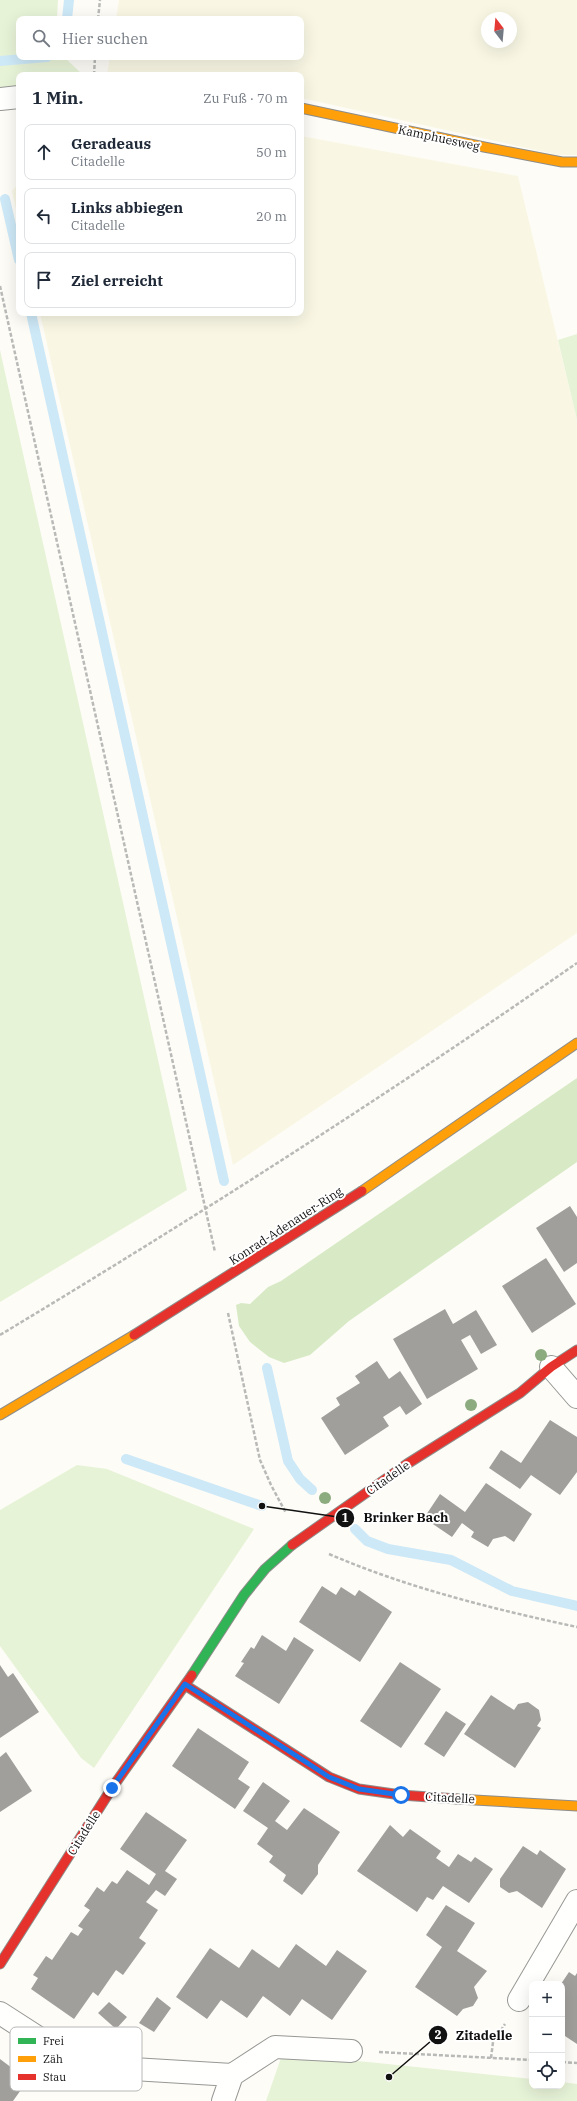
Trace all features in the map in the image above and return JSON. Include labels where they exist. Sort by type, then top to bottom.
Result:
[{"type":"street","points":[[0,99],[16,97]]},
{"type":"street","name":"Kamphuesweg","points":[[304,109],[484,147],[562,162],[577,162]]},
{"type":"street","name":"Konrad-Adenauer-Ring","points":[[0,1415],[158,1321],[349,1200],[518,1086],[577,1043]]},
{"type":"street","name":"Citadelle","points":[[0,1964],[112,1788],[185,1684],[244,1595],[265,1569],[303,1536],[407,1464],[520,1393],[551,1367],[577,1350]]},
{"type":"street","points":[[551,1367],[577,1396]]},
{"type":"street","name":"Citadelle","points":[[185,1684],[329,1777],[359,1789],[401,1795],[577,1806]]},
{"type":"street","points":[[519,2000],[577,1902]]},
{"type":"street","points":[[0,2013],[22,2027]]},
{"type":"street","points":[[142,2070],[232,2075],[275,2047],[351,2051]]},
{"type":"street","points":[[223,2101],[232,2075]]},
{"type":"path","points":[[98,16],[100,0]]},
{"type":"path","points":[[94,72],[95,60]]},
{"type":"path","points":[[0,286],[188,1136],[207,1210],[215,1252]]},
{"type":"path","points":[[0,1335],[207,1210],[449,1052],[577,963]]},
{"type":"path","points":[[228,1313],[260,1460],[283,1508],[303,1536],[311,1544],[362,1568],[443,1594],[517,1614],[577,1627]]},
{"type":"path","points":[[491,2058],[493,2042],[519,2000]]},
{"type":"path","points":[[351,2051],[529,2060]]},
{"type":"path","points":[[565,2062],[577,2063]]},
{"type":"shaded area","points":[[119,0],[577,0],[577,155],[558,155],[304,99],[304,72],[108,72],[110,60],[304,60],[304,16],[116,16]]},
{"type":"shaded area","points":[[304,137],[518,176],[577,420],[577,933],[233,1165],[41,316],[304,316]]},
{"type":"shaded area","points":[[16,186],[16,209],[12,191]]},
{"type":"green space","points":[[0,0],[58,0],[57,16],[16,16],[16,60],[67,60],[80,72],[16,72],[16,89],[0,92]]},
{"type":"green space","points":[[577,334],[577,420],[558,340]]},
{"type":"green space","points":[[0,350],[187,1190],[0,1302]]},
{"type":"green space","points":[[577,1078],[577,1162],[349,1321],[310,1355],[284,1363],[269,1357],[250,1342],[239,1326],[236,1305],[241,1303],[250,1304],[268,1287],[281,1281]]},
{"type":"green space","points":[[77,1465],[107,1469],[254,1529],[94,1768],[81,1758],[0,1646],[0,1510]]},
{"type":"green space","points":[[282,2055],[368,2062],[529,2079],[529,2089],[565,2089],[565,2082],[577,2084],[577,2101],[266,2101]]},
{"type":"building","points":[[570,1206],[577,1217],[577,1263],[564,1272],[536,1228]]},
{"type":"building","points":[[546,1258],[576,1304],[532,1333],[502,1286]]},
{"type":"building","points":[[445,1309],[453,1324],[476,1310],[497,1345],[481,1354],[470,1335],[461,1340],[478,1369],[427,1399],[393,1339]]},
{"type":"building","points":[[377,1361],[389,1379],[400,1371],[422,1404],[406,1415],[400,1406],[383,1417],[389,1426],[345,1455],[321,1418],[340,1405],[336,1398],[360,1383],[355,1376]]},
{"type":"building","points":[[550,1420],[577,1437],[577,1472],[560,1495],[531,1475],[520,1489],[489,1468],[501,1450],[521,1463]]},
{"type":"building","points":[[486,1483],[532,1514],[514,1542],[505,1536],[493,1539],[488,1547],[471,1537],[474,1532],[462,1523],[452,1537],[424,1518],[440,1494],[465,1512]]},
{"type":"building","points":[[322,1586],[336,1595],[341,1587],[355,1596],[359,1590],[392,1612],[360,1662],[299,1622]]},
{"type":"building","points":[[262,1635],[286,1651],[294,1637],[314,1650],[279,1704],[235,1676],[244,1663],[241,1662],[251,1647],[254,1649]]},
{"type":"building","points":[[400,1662],[441,1689],[401,1748],[360,1721]]},
{"type":"building","points":[[0,1665],[8,1677],[13,1673],[39,1712],[0,1738]]},
{"type":"building","points":[[491,1695],[514,1710],[518,1704],[528,1702],[539,1710],[541,1720],[537,1726],[541,1728],[515,1768],[464,1734]]},
{"type":"building","points":[[446,1711],[466,1724],[444,1757],[424,1744]]},
{"type":"building","points":[[198,1728],[249,1762],[238,1779],[250,1787],[235,1809],[172,1766]]},
{"type":"building","points":[[6,1752],[32,1791],[0,1812],[0,1757]]},
{"type":"building","points":[[263,1782],[290,1801],[275,1821],[287,1830],[304,1808],[340,1832],[318,1865],[318,1874],[302,1895],[283,1881],[286,1875],[269,1862],[273,1856],[257,1844],[268,1828],[243,1811]]},
{"type":"building","points":[[146,1812],[187,1840],[165,1871],[177,1879],[165,1896],[156,1890],[146,1902],[158,1910],[139,1938],[146,1943],[123,1975],[116,1970],[98,1996],[93,1992],[74,2019],[31,1989],[38,1978],[33,1975],[46,1956],[52,1960],[71,1932],[78,1936],[83,1929],[78,1926],[90,1910],[84,1906],[97,1887],[104,1892],[112,1881],[117,1884],[127,1870],[149,1885],[156,1874],[120,1849]]},
{"type":"building","points":[[390,1825],[403,1837],[410,1829],[441,1851],[436,1858],[449,1867],[458,1854],[471,1862],[475,1857],[493,1869],[469,1903],[443,1886],[433,1900],[427,1897],[417,1912],[357,1871]]},
{"type":"building","points":[[523,1846],[537,1855],[540,1850],[566,1869],[542,1908],[517,1891],[509,1893],[500,1887],[500,1879]]},
{"type":"building","points":[[446,1905],[475,1923],[457,1951],[487,1971],[474,1987],[478,1998],[473,2006],[463,2009],[457,2016],[415,1987],[442,1947],[426,1935]]},
{"type":"building","points":[[296,1944],[326,1966],[337,1950],[367,1971],[332,2020],[302,1999],[290,2016],[263,1996],[247,2018],[221,2000],[207,2019],[176,1997],[210,1948],[239,1968],[252,1949],[279,1968]]},
{"type":"building","points":[[569,1972],[575,1976],[577,1973],[577,2044],[565,2036],[565,1981],[563,1981]]},
{"type":"building","points":[[157,1997],[171,2008],[154,2032],[139,2023]]},
{"type":"building","points":[[109,2002],[127,2017],[118,2027],[114,2027],[98,2013]]},
{"type":"building","points":[[0,2059],[10,2066],[10,2091],[20,2091],[13,2101],[0,2101]]},
{"type":"waterway","points":[[67,16],[69,0]]},
{"type":"waterway","points":[[0,61],[16,60]]},
{"type":"waterway","points":[[5,199],[16,247]]},
{"type":"waterway","points":[[32,316],[224,1181]]},
{"type":"waterway","points":[[267,1368],[288,1461],[300,1479],[312,1490]]},
{"type":"waterway","points":[[126,1459],[262,1506]]},
{"type":"waterway","points":[[355,1529],[367,1541],[388,1549],[451,1560],[512,1591],[577,1606]]},
{"type":"traffic: fast","points":[[192,1675],[244,1595],[265,1569],[292,1545]]},
{"type":"traffic: slow","points":[[304,109],[484,147],[562,162],[577,162]]},
{"type":"traffic: slow","points":[[362,1191],[577,1043]]},
{"type":"traffic: slow","points":[[0,1415],[134,1335]]},
{"type":"traffic: slow","points":[[457,1799],[577,1806]]},
{"type":"traffic: jam","points":[[134,1335],[362,1191]]},
{"type":"traffic: jam","points":[[292,1545],[407,1464],[520,1393],[551,1367],[577,1350]]},
{"type":"traffic: jam","points":[[0,1964],[112,1788],[192,1675]]},
{"type":"traffic: jam","points":[[185,1685],[329,1777],[359,1789],[401,1795],[457,1799]]},
{"type":"place","name":"Brinker Bach","points":[[262,1506]]},
{"type":"place","name":"Zitadelle","points":[[389,2077]]},
{"type":"route","points":[[112,1788],[185,1684],[329,1777],[359,1789],[401,1795]]}]
